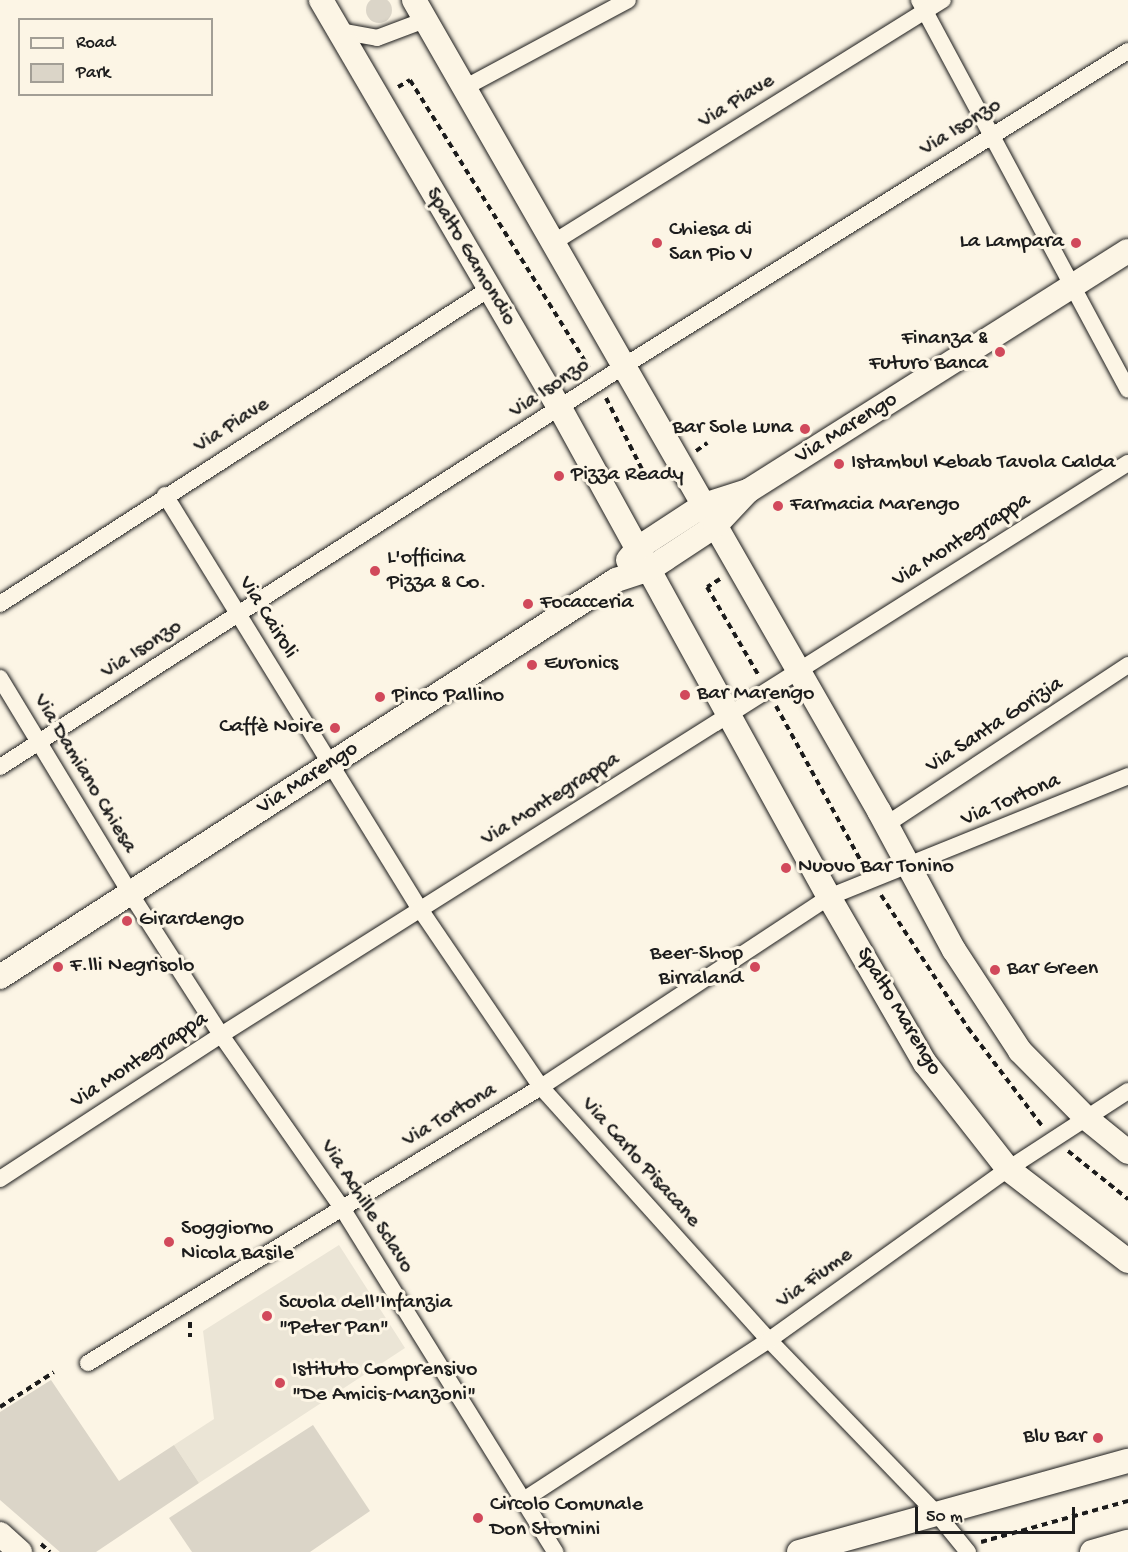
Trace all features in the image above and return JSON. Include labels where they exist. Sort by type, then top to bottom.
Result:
[{"type":"street","points":[[339,32],[377,38],[438,0]]},
{"type":"street","points":[[464,88],[628,0]]},
{"type":"street","name":"Via Piave","points":[[554,242],[922,6],[943,0]]},
{"type":"street","name":"Spalto Gamondio","points":[[329,3],[339,32],[561,410],[729,713]]},
{"type":"street","points":[[922,6],[1071,287],[1128,388]]},
{"type":"street","points":[[419,10],[799,670],[911,867],[954,950],[1020,1051],[1086,1118],[1128,1152]]},
{"type":"street","name":"Via Isonzo","points":[[0,767],[561,410],[624,366],[1128,51]]},
{"type":"street","name":"Via Marengo","points":[[0,977],[615,580],[748,491],[1128,250]]},
{"type":"street","name":"Via Piave","points":[[0,604],[165,495],[489,289]]},
{"type":"street","name":"Via Montegrappa","points":[[0,1179],[221,1035],[1128,463]]},
{"type":"street","name":"Via Cairoli","points":[[165,495],[331,764]]},
{"type":"street","name":"Via Santa Gorizia","points":[[886,824],[1128,665]]},
{"type":"street","name":"Via Damiano Chiesa","points":[[0,678],[130,893]]},
{"type":"street","name":"Spalto Marengo","points":[[729,713],[829,897],[925,1063],[1008,1169],[1128,1261]]},
{"type":"street","name":"Via Carlo Pisacane","points":[[331,764],[420,909],[541,1087],[769,1340],[938,1514],[965,1549]]},
{"type":"street","name":"Via Tortona","points":[[88,1364],[541,1087],[829,897],[911,867],[1128,776]]},
{"type":"street","name":"Via Achille Sclavo","points":[[130,893],[221,1035],[342,1208],[525,1499],[555,1552]]},
{"type":"street","name":"Via Fiume","points":[[525,1499],[769,1340],[1008,1169],[1128,1091]]},
{"type":"street","points":[[799,1552],[1128,1461]]},
{"type":"street","points":[[0,1534],[20,1552]]},
{"type":"street","points":[[1092,1552],[1128,1542]]},
{"type":"path","points":[[410,80],[598,384],[647,479]]},
{"type":"path","points":[[707,587],[767,689],[852,844]]},
{"type":"path","points":[[190,1337],[192,1319]]},
{"type":"path","points":[[0,1407],[54,1372]]},
{"type":"path","points":[[965,1549],[1128,1501]]},
{"type":"shaded area","name":"Istituto Comprensivo \"De Amicis-Manzoni\"","points":[[339,1245],[405,1348],[199,1483],[174,1445],[214,1419],[203,1331]]},
{"type":"green space","points":[[373,-1],[385,-1],[391,5],[391,15],[384,22],[374,22],[367,15],[367,5]]},
{"type":"green space","points":[[51,1380],[119,1481],[174,1445],[199,1483],[96,1552],[60,1552],[0,1500],[0,1412]]},
{"type":"green space","points":[[313,1425],[370,1511],[310,1552],[192,1552],[169,1518]]},
{"type":"place","name":"Chiesa di San Pio V","points":[[657,243]]},
{"type":"place","name":"La Lampara","points":[[1076,243]]},
{"type":"place","name":"Finanza & Futuro Banca","points":[[1000,352]]},
{"type":"place","name":"Bar Sole Luna","points":[[805,429]]},
{"type":"place","name":"Istambul Kebab Tavola Calda","points":[[839,464]]},
{"type":"place","name":"Pizza Ready","points":[[559,476]]},
{"type":"place","name":"Farmacia Marengo","points":[[778,506]]},
{"type":"place","name":"L'officina Pizza & Co.","points":[[375,571]]},
{"type":"place","name":"Focacceria","points":[[528,604]]},
{"type":"place","name":"Euronics","points":[[532,665]]},
{"type":"place","name":"Bar Marengo","points":[[685,695]]},
{"type":"place","name":"Pinco Pallino","points":[[380,697]]},
{"type":"place","name":"Caffè Noire","points":[[335,728]]},
{"type":"place","name":"Nuovo Bar Tonino","points":[[786,868]]},
{"type":"place","name":"Girardengo","points":[[127,921]]},
{"type":"place","name":"F.lli Negrisolo","points":[[58,967]]},
{"type":"place","name":"Beer-Shop Birraland","points":[[755,967]]},
{"type":"place","name":"Bar Green","points":[[995,970]]},
{"type":"place","name":"Soggiorno Nicola Basile","points":[[169,1242]]},
{"type":"place","name":"Scuola dell'Infanzia \"Peter Pan\"","points":[[267,1316]]},
{"type":"place","name":"Istituto Comprensivo \"De Amicis-Manzoni\"","points":[[280,1383]]},
{"type":"place","name":"Blu Bar","points":[[1098,1438]]},
{"type":"place","name":"Circolo Comunale Don Stornini","points":[[478,1518]]}]
